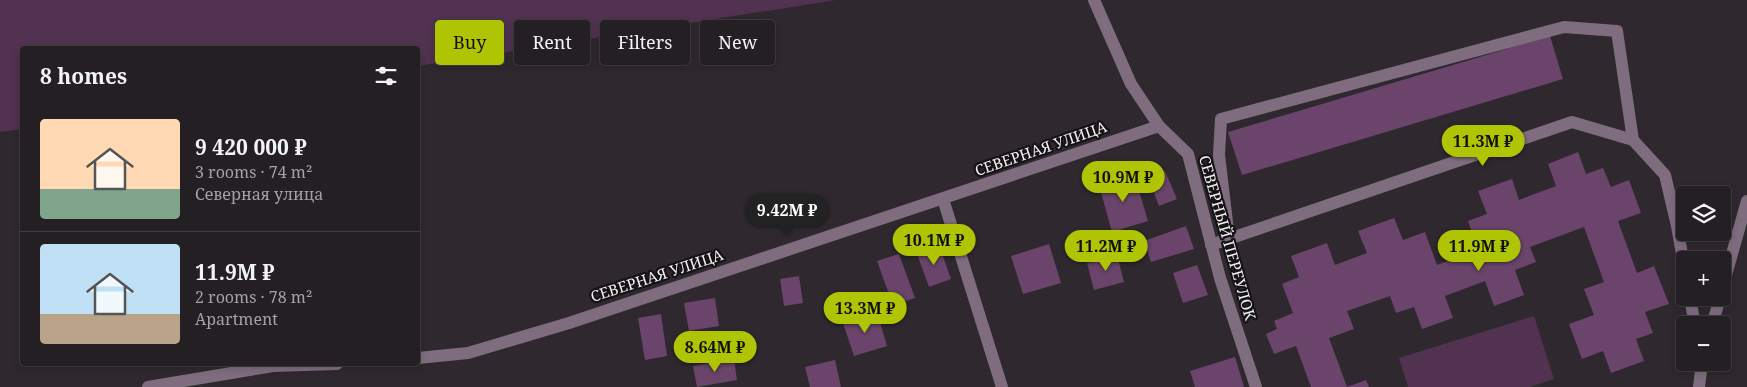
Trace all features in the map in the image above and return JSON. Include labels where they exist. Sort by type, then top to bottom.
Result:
[{"type":"street","name":"СЕВЕРНЫЙ ПЕРЕУЛОК","points":[[1094,0],[1131,84],[1159,126],[1188,154],[1220,278],[1256,387]]},
{"type":"street","points":[[1229,239],[1219,155],[1221,119],[1564,27],[1617,31],[1633,140]]},
{"type":"street","points":[[1211,245],[1572,122],[1633,140],[1665,175],[1681,251]]},
{"type":"street","name":"СЕВЕРНАЯ УЛИЦА","points":[[420,358],[468,353],[569,322],[1159,126]]},
{"type":"street","points":[[943,199],[1002,387]]},
{"type":"street","points":[[1731,257],[1747,201]]},
{"type":"street","points":[[148,387],[273,366]]},
{"type":"street","points":[[1699,387],[1701,371]]},
{"type":"shaded area","points":[[0,0],[836,0],[690,23],[690,20],[600,20],[600,37],[590,39],[590,20],[514,20],[514,51],[504,52],[504,20],[435,20],[435,63],[420,66],[420,46],[20,46],[20,129],[0,132]]},
{"type":"shaded area","points":[[1534,316],[1554,379],[1530,387],[1408,387],[1399,358]]},
{"type":"building","points":[[1550,36],[1563,79],[1242,175],[1228,132]]},
{"type":"building","points":[[1578,152],[1586,174],[1603,168],[1611,187],[1629,180],[1641,213],[1618,221],[1637,273],[1654,266],[1669,304],[1645,312],[1653,333],[1636,339],[1644,361],[1611,373],[1603,351],[1582,359],[1569,324],[1594,315],[1584,289],[1604,282],[1584,227],[1530,247],[1536,262],[1515,270],[1524,295],[1494,306],[1485,281],[1445,296],[1453,318],[1422,329],[1414,307],[1396,313],[1390,296],[1347,311],[1354,329],[1329,338],[1347,387],[1311,387],[1296,346],[1274,354],[1266,334],[1277,329],[1274,321],[1293,313],[1282,284],[1299,277],[1291,256],[1327,243],[1335,265],[1367,253],[1358,231],[1394,218],[1403,240],[1425,232],[1437,265],[1478,250],[1468,221],[1487,214],[1478,191],[1512,179],[1519,200],[1556,186],[1548,164]]},
{"type":"building","points":[[1165,171],[1177,199],[1159,206],[1148,177]]},
{"type":"building","points":[[1134,174],[1148,221],[1112,232],[1099,185]]},
{"type":"building","points":[[1186,226],[1194,249],[1151,262],[1144,241]]},
{"type":"building","points":[[1049,244],[1061,283],[1023,294],[1011,256]]},
{"type":"building","points":[[939,245],[951,279],[929,287],[917,254]]},
{"type":"building","points":[[899,254],[915,298],[893,305],[877,261]]},
{"type":"building","points":[[1117,255],[1124,282],[1094,290],[1087,263]]},
{"type":"building","points":[[1197,265],[1208,295],[1183,303],[1173,273]]},
{"type":"building","points":[[799,276],[803,303],[784,306],[780,279]]},
{"type":"building","points":[[715,298],[719,326],[689,331],[684,303]]},
{"type":"building","points":[[877,312],[887,346],[854,356],[843,323]]},
{"type":"building","points":[[661,314],[667,356],[645,360],[638,318]]},
{"type":"building","points":[[1235,357],[1244,387],[1195,387],[1190,371]]},
{"type":"building","points":[[734,359],[737,380],[697,387],[693,366]]},
{"type":"building","points":[[835,360],[841,387],[810,387],[805,367]]},
{"type":"building","points":[[1366,380],[1369,387],[1347,387]]}]
